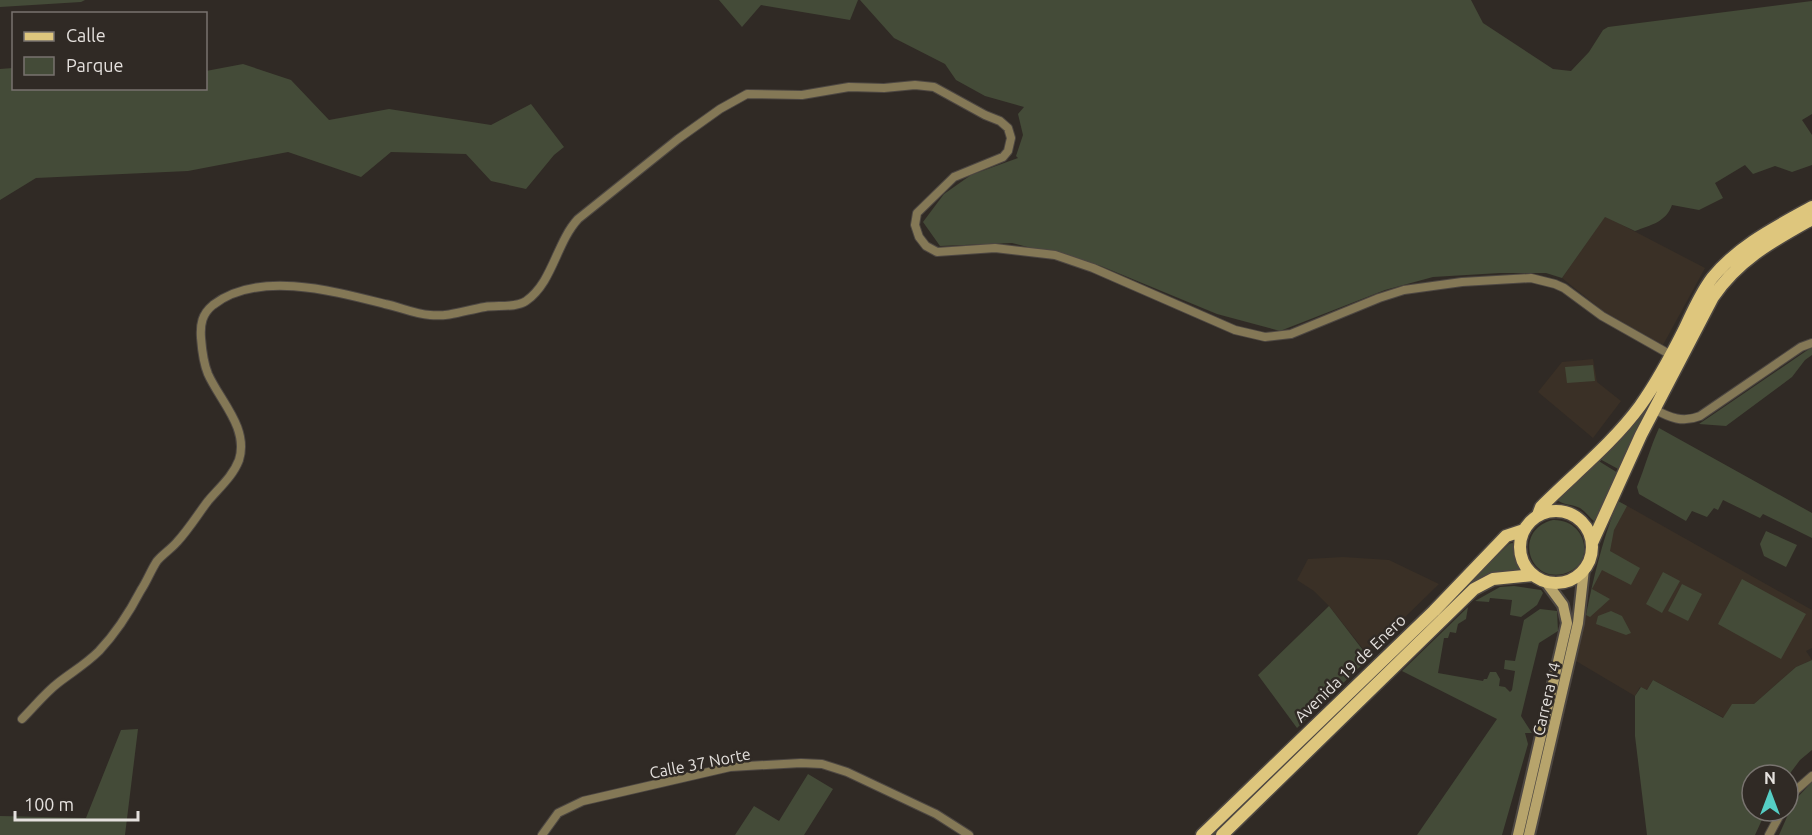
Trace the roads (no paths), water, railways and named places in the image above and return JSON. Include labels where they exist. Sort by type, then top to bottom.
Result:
[{"type":"main road","points":[[1812,207],[1762,234],[1731,258],[1712,279],[1695,318],[1654,409],[1592,543],[1591,557],[1584,569],[1567,581],[1546,582],[1533,575],[1524,564],[1520,551],[1524,530],[1538,515],[1541,507],[1625,425],[1642,404],[1695,318],[1721,285],[1747,258],[1812,219]]},
{"type":"main road","points":[[1538,515],[1559,511],[1573,515],[1584,523],[1592,543]]},
{"type":"main road","name":"Avenida 19 de Enero","points":[[1202,835],[1434,611],[1506,536],[1524,530]]},
{"type":"main road","name":"Carrera 14","points":[[1529,835],[1578,623],[1584,569]]},
{"type":"main road","name":"Avenida 19 de Enero","points":[[1222,835],[1474,590],[1493,579],[1533,575]]},
{"type":"main road","name":"Carrera 14","points":[[1518,835],[1567,623],[1563,605],[1546,582]]},
{"type":"street","points":[[22,719],[57,684],[99,651],[140,593],[157,562],[177,542],[238,463],[241,445],[232,414],[209,376],[202,354],[200,329],[203,315],[212,306],[226,296],[265,287],[337,291],[430,315],[446,316],[484,307],[523,303],[534,294],[546,278],[560,244],[578,219],[678,139],[720,109],[747,94],[787,96],[849,87],[927,86],[947,93],[986,116],[1000,121],[1008,128],[1011,138],[1008,151],[997,160],[954,177],[917,213],[915,225],[919,237],[926,246],[937,252],[995,248],[1055,255],[1093,268],[1235,330],[1265,337],[1291,334],[1404,290],[1472,281],[1532,278],[1564,288],[1602,316],[1671,355]]},
{"type":"street","points":[[1654,409],[1668,417],[1688,421],[1700,416],[1801,347],[1812,343]]},
{"type":"street","name":"Calle 37 Norte","points":[[542,835],[558,813],[583,801],[730,767],[801,763],[822,764],[847,772],[927,810],[969,835]]},
{"type":"street","points":[[1800,786],[1812,776]]}]
